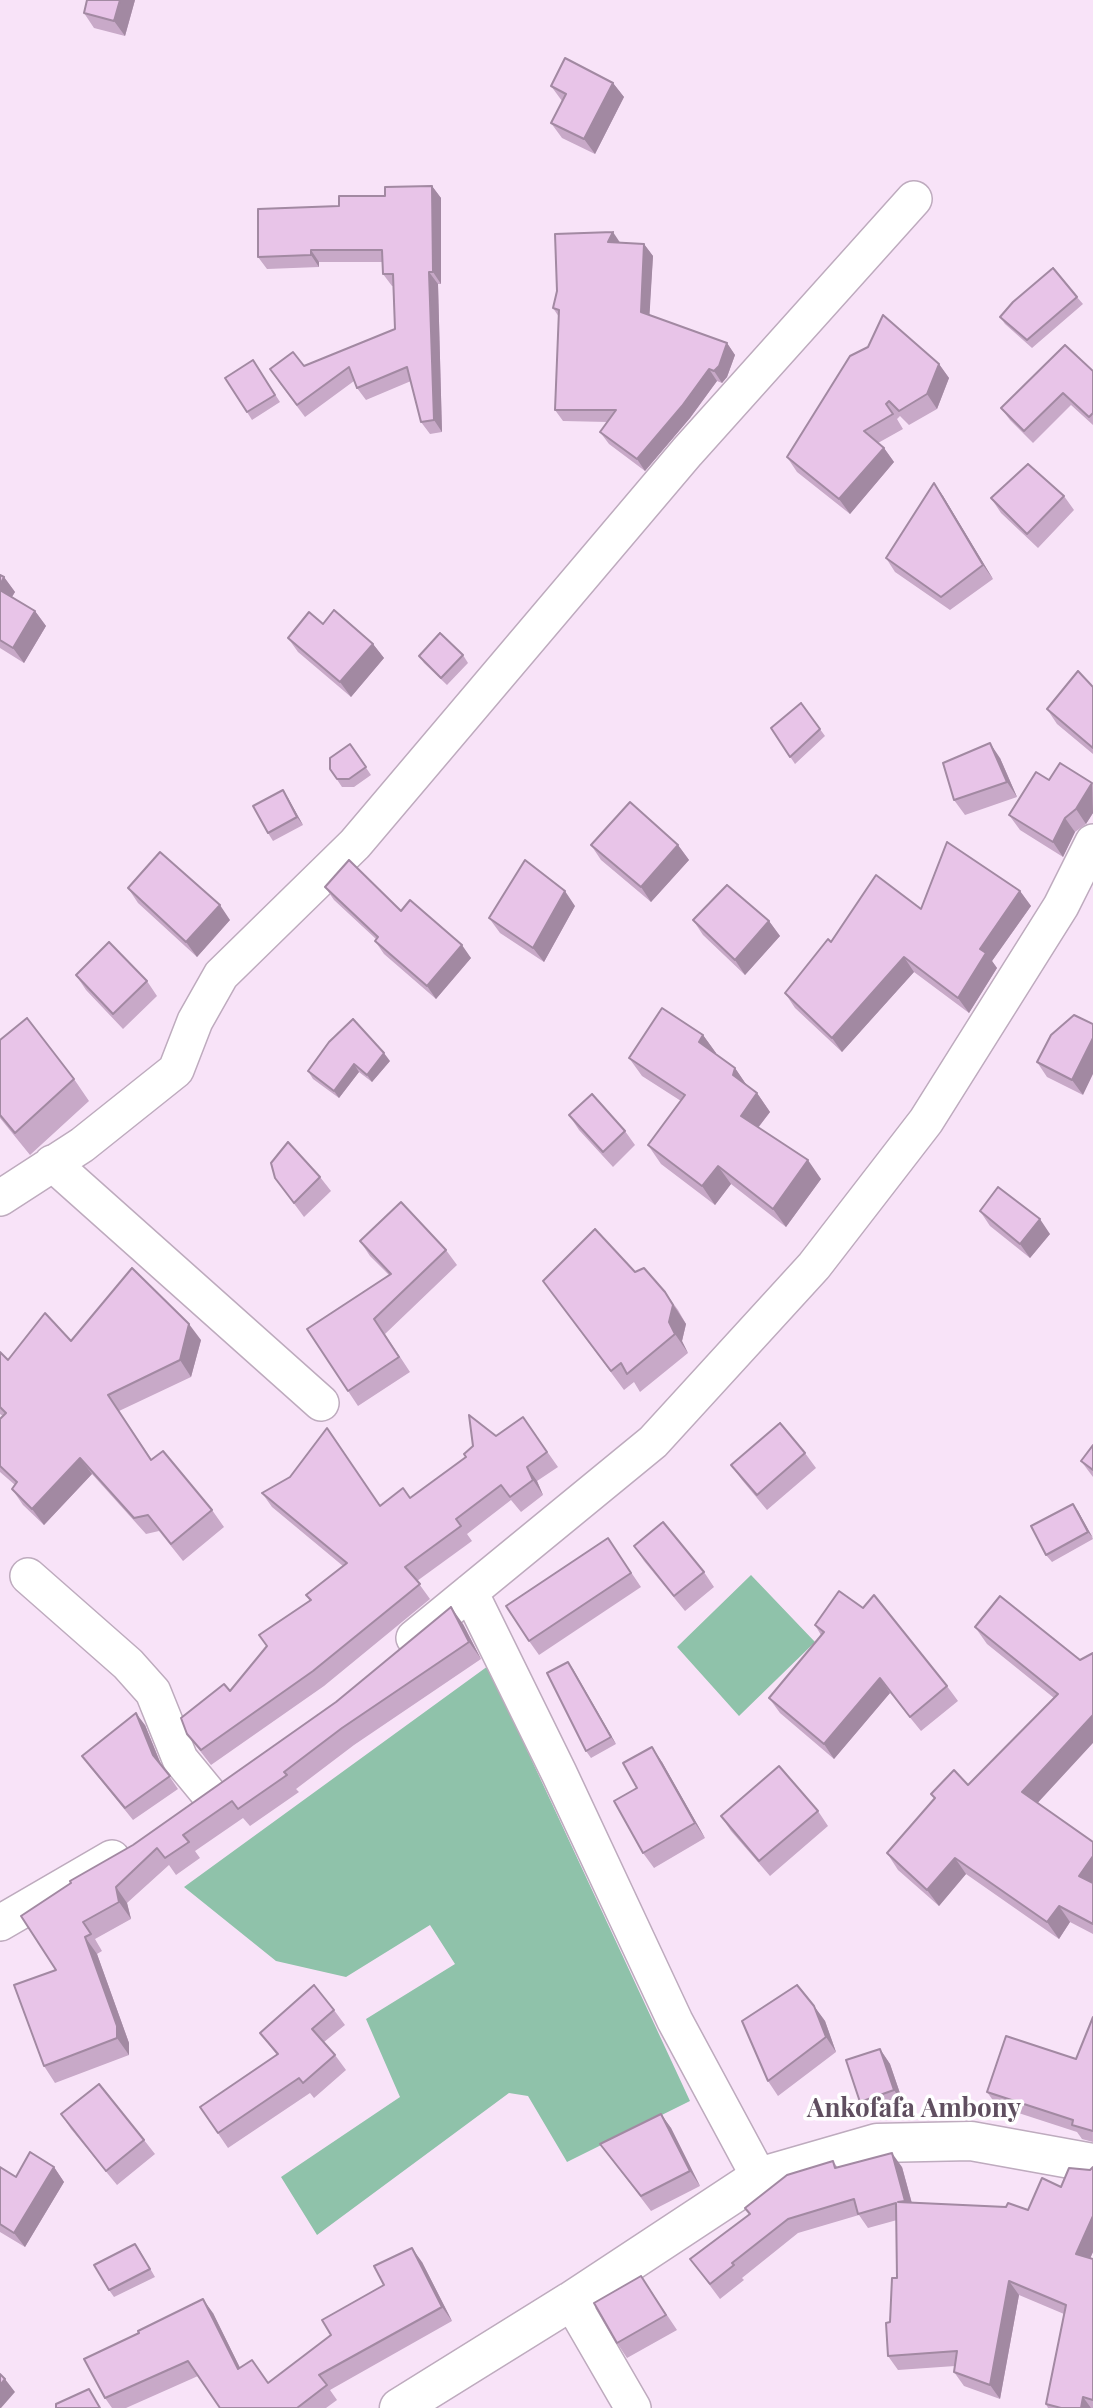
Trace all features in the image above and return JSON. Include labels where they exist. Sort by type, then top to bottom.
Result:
[{"type":"street","points":[[0,1198],[82,1145],[176,1070],[195,1021],[221,975],[355,844],[687,452],[914,199]]},
{"type":"street","points":[[388,1660],[653,1442],[814,1266],[926,1121],[1060,906],[1093,842]]},
{"type":"street","points":[[52,1163],[321,1403]]},
{"type":"street","points":[[28,1576],[128,1664],[153,1692],[180,1759],[208,1793]]},
{"type":"street","points":[[470,1592],[559,1773],[675,2021],[759,2177]]},
{"type":"street","points":[[0,1923],[133,1845]]},
{"type":"street","points":[[399,2408],[571,2301],[759,2177],[877,2143],[971,2141],[1093,2163]]},
{"type":"street","points":[[571,2301],[633,2408]]},
{"type":"green space","points":[[751,1575],[815,1642],[739,1716],[677,1647]]},
{"type":"green space","points":[[488,1666],[690,2101],[567,2162],[528,2096],[509,2093],[317,2235],[281,2177],[400,2097],[366,2019],[455,1964],[430,1925],[346,1977],[276,1961],[184,1887]]},
{"type":"building","points":[[87,0],[120,0],[114,21],[84,13]]},
{"type":"building","points":[[565,58],[613,83],[584,139],[551,123],[566,94],[551,86]]},
{"type":"building","points":[[432,186],[433,272],[429,272],[434,420],[421,422],[407,367],[357,388],[349,367],[297,405],[270,369],[293,352],[304,366],[395,329],[393,274],[383,274],[382,250],[311,250],[311,255],[258,257],[258,209],[339,206],[339,196],[385,196],[385,187]]},
{"type":"building","points":[[613,232],[608,242],[644,244],[641,312],[727,343],[719,366],[714,371],[709,369],[637,459],[600,432],[616,410],[555,410],[559,310],[553,308],[557,291],[555,234]]},
{"type":"building","points":[[1053,268],[1077,297],[1027,340],[1000,317],[1013,302]]},
{"type":"building","points":[[883,315],[939,364],[927,394],[899,411],[889,401],[886,404],[893,414],[864,431],[884,448],[839,499],[787,457],[850,356],[868,347]]},
{"type":"building","points":[[1065,345],[1093,371],[1093,413],[1089,417],[1063,393],[1024,431],[1001,408]]},
{"type":"building","points":[[253,360],[275,395],[247,412],[225,378]]},
{"type":"building","points":[[1028,464],[1064,496],[1027,534],[991,498]]},
{"type":"building","points":[[934,483],[983,565],[941,597],[886,558]]},
{"type":"building","points":[[0,590],[35,611],[13,648],[0,640]]},
{"type":"building","points":[[334,610],[373,644],[340,682],[288,638],[309,612],[323,624]]},
{"type":"building","points":[[440,633],[463,655],[441,678],[419,656]]},
{"type":"building","points":[[1078,671],[1093,687],[1093,748],[1047,709]]},
{"type":"building","points":[[801,703],[820,729],[790,757],[771,728]]},
{"type":"building","points":[[990,743],[1007,782],[954,800],[943,763]]},
{"type":"building","points":[[350,744],[366,767],[349,779],[337,779],[330,769],[330,758]]},
{"type":"building","points":[[1060,763],[1092,783],[1076,809],[1065,818],[1053,842],[1009,815],[1036,772],[1049,780]]},
{"type":"building","points":[[283,790],[297,817],[268,833],[253,806]]},
{"type":"building","points":[[630,802],[678,845],[641,887],[591,845]]},
{"type":"building","points":[[947,842],[1020,891],[980,949],[986,953],[958,998],[904,957],[832,1038],[785,993],[828,939],[831,942],[876,875],[921,909]]},
{"type":"building","points":[[160,852],[220,905],[186,942],[128,888]]},
{"type":"building","points":[[349,860],[401,911],[410,900],[462,945],[427,986],[375,941],[378,937],[325,887]]},
{"type":"building","points":[[525,860],[565,891],[533,948],[489,918]]},
{"type":"building","points":[[727,885],[769,921],[735,960],[693,920]]},
{"type":"building","points":[[109,942],[147,981],[113,1014],[76,975]]},
{"type":"building","points":[[662,1008],[703,1035],[699,1042],[735,1068],[733,1075],[757,1093],[741,1116],[808,1160],[773,1209],[718,1166],[702,1186],[648,1145],[685,1095],[629,1058]]},
{"type":"building","points":[[1074,1015],[1093,1024],[1093,1038],[1072,1080],[1037,1062],[1051,1035]]},
{"type":"building","points":[[27,1018],[74,1079],[15,1133],[0,1115],[0,1040]]},
{"type":"building","points":[[353,1019],[384,1053],[367,1075],[354,1064],[334,1091],[308,1071],[329,1042]]},
{"type":"building","points":[[592,1094],[625,1131],[603,1152],[569,1115]]},
{"type":"building","points":[[288,1142],[320,1177],[294,1203],[275,1178],[271,1163]]},
{"type":"building","points":[[998,1187],[1040,1219],[1020,1244],[980,1211]]},
{"type":"building","points":[[401,1202],[446,1250],[374,1319],[399,1357],[348,1391],[307,1329],[391,1274],[360,1241]]},
{"type":"building","points":[[595,1229],[635,1272],[644,1268],[673,1305],[669,1322],[675,1334],[627,1374],[621,1363],[611,1371],[543,1281]]},
{"type":"building","points":[[132,1268],[189,1324],[180,1360],[108,1395],[151,1460],[163,1451],[212,1510],[171,1544],[148,1515],[134,1518],[80,1458],[32,1509],[12,1489],[17,1482],[0,1466],[0,1419],[6,1413],[0,1407],[0,1352],[8,1360],[45,1313],[71,1341]]},
{"type":"building","points":[[469,1415],[496,1436],[523,1417],[547,1452],[527,1467],[533,1480],[510,1497],[501,1485],[456,1519],[461,1526],[405,1567],[420,1584],[313,1671],[201,1750],[187,1734],[181,1718],[224,1684],[230,1691],[267,1646],[259,1635],[311,1600],[306,1595],[347,1563],[262,1493],[290,1477],[327,1428],[380,1506],[403,1488],[410,1498],[466,1457],[464,1454],[473,1446]]},
{"type":"building","points":[[780,1423],[805,1453],[757,1495],[731,1465]]},
{"type":"building","points":[[1093,1445],[1093,1470],[1081,1461]]},
{"type":"building","points":[[1073,1504],[1088,1532],[1046,1555],[1031,1526]]},
{"type":"building","points":[[663,1522],[704,1572],[674,1596],[634,1546]]},
{"type":"building","points":[[608,1538],[631,1573],[529,1641],[506,1606]]},
{"type":"building","points":[[839,1591],[863,1608],[874,1595],[947,1686],[910,1717],[880,1678],[824,1744],[769,1698],[824,1632],[815,1625]]},
{"type":"building","points":[[1000,1596],[1080,1660],[1093,1653],[1093,1715],[1022,1792],[1093,1842],[1093,1856],[1079,1876],[1093,1883],[1093,1924],[1059,1906],[1047,1922],[955,1858],[927,1890],[887,1853],[935,1798],[931,1794],[954,1770],[968,1785],[1058,1694],[975,1627]]},
{"type":"building","points":[[451,1607],[469,1642],[342,1728],[284,1772],[287,1775],[238,1809],[232,1801],[183,1835],[189,1842],[165,1858],[157,1848],[116,1887],[119,1902],[83,1922],[91,1934],[85,1937],[117,2026],[117,2038],[44,2066],[14,1985],[56,1970],[21,1916],[71,1883],[70,1881],[133,1845],[336,1702]]},
{"type":"building","points":[[568,1662],[611,1737],[586,1751],[547,1673]]},
{"type":"building","points":[[136,1713],[153,1755],[170,1776],[125,1808],[82,1756]]},
{"type":"building","points":[[652,1747],[695,1823],[643,1853],[614,1801],[637,1788],[623,1763]]},
{"type":"building","points":[[779,1766],[818,1811],[759,1861],[721,1816]]},
{"type":"building","points":[[314,1985],[334,2010],[312,2029],[335,2055],[303,2083],[299,2078],[218,2133],[200,2107],[278,2054],[260,2033]]},
{"type":"building","points":[[797,1985],[814,2006],[826,2037],[768,2081],[742,2021]]},
{"type":"building","points":[[1093,2017],[1093,2131],[1072,2125],[1073,2120],[987,2092],[1006,2036],[1076,2059]]},
{"type":"building","points":[[880,2049],[894,2090],[860,2102],[846,2060]]},
{"type":"building","points":[[99,2084],[144,2140],[106,2171],[61,2114]]},
{"type":"building","points":[[661,2114],[690,2171],[641,2196],[600,2144]]},
{"type":"building","points":[[30,2152],[54,2167],[14,2233],[0,2224],[0,2167],[16,2177]]},
{"type":"building","points":[[892,2153],[905,2201],[898,2202],[1006,2207],[1008,2203],[1028,2210],[1042,2178],[1061,2187],[1069,2168],[1090,2170],[1093,2167],[1093,2216],[1076,2254],[1093,2259],[1093,2400],[1083,2397],[1081,2408],[1061,2408],[1046,2404],[1066,2305],[1009,2281],[990,2385],[954,2372],[957,2351],[888,2356],[886,2323],[890,2322],[892,2278],[897,2278],[896,2203],[858,2214],[854,2199],[788,2219],[710,2284],[690,2259],[750,2214],[745,2208],[787,2175],[833,2161],[835,2168]]},
{"type":"building","points":[[135,2244],[150,2269],[109,2290],[94,2265]]},
{"type":"building","points":[[412,2248],[442,2307],[319,2375],[327,2385],[297,2408],[220,2408],[188,2361],[105,2398],[84,2359],[203,2299],[238,2369],[252,2360],[268,2383],[331,2335],[322,2320],[384,2285],[374,2266]]},
{"type":"building","points":[[641,2276],[666,2315],[617,2343],[594,2303]]},
{"type":"building","points":[[89,2389],[100,2408],[56,2408],[56,2404]]},
{"type":"district","name":"Ankofafa Ambony","points":[[914,2109]]}]
